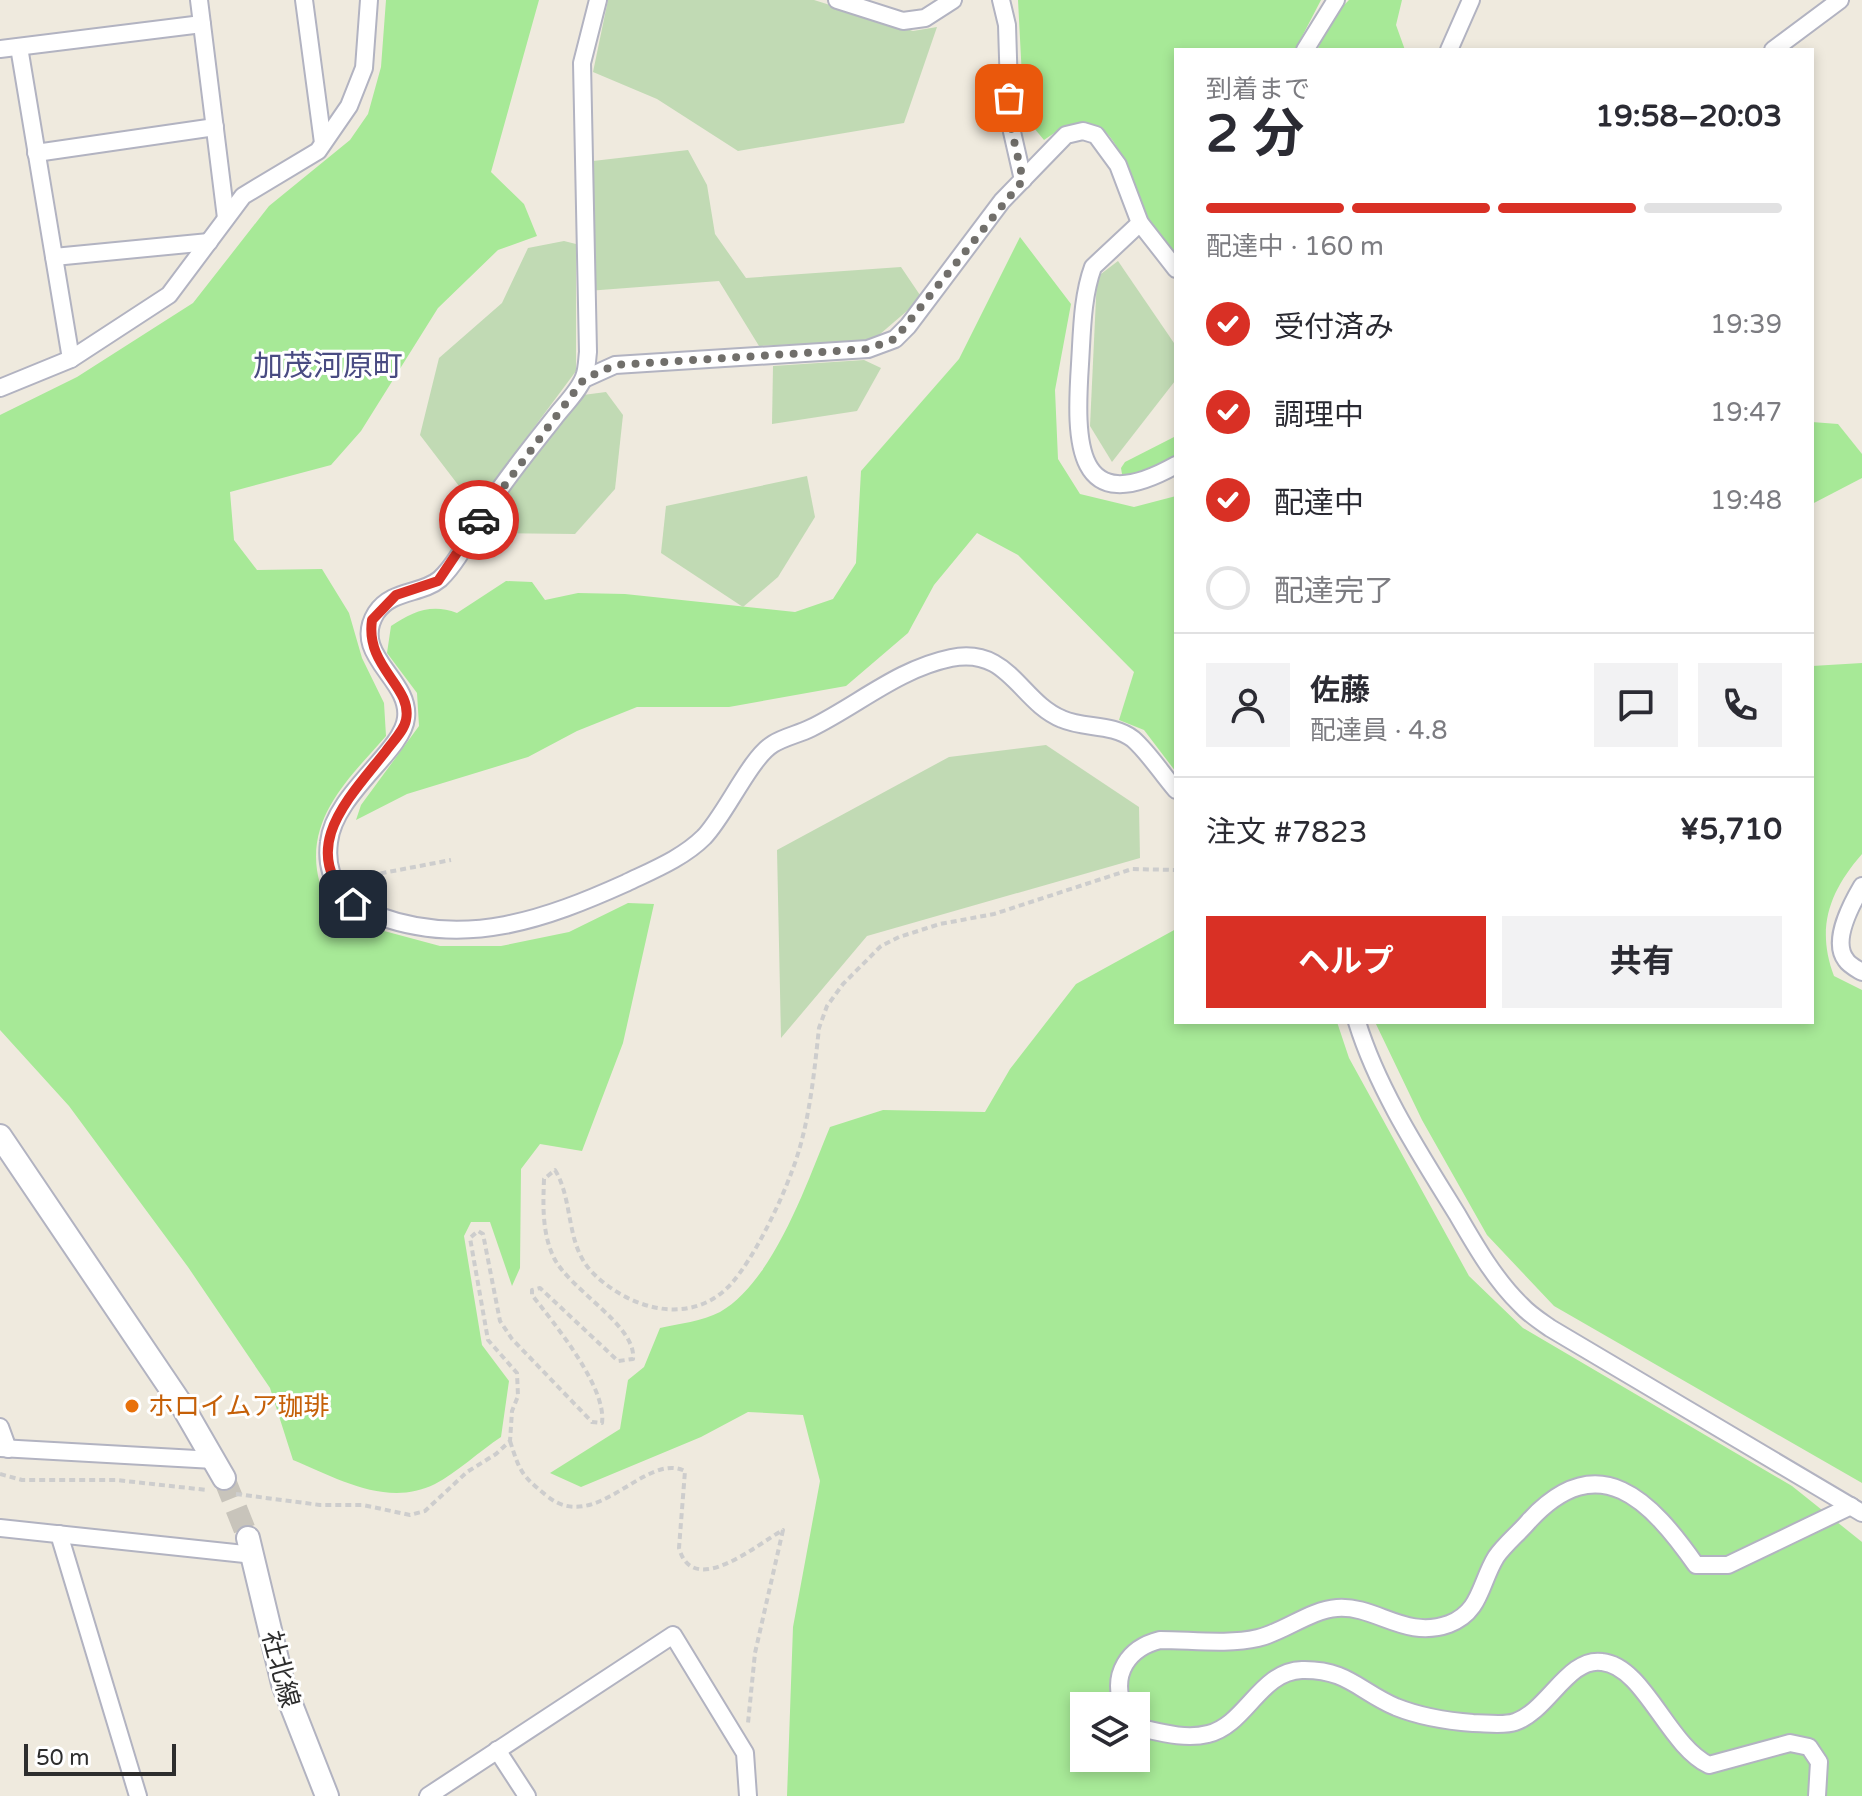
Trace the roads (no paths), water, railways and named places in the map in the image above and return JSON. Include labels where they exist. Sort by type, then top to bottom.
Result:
[{"type":"street","points":[[199,0],[226,218]]},
{"type":"street","points":[[304,0],[323,143]]},
{"type":"street","points":[[0,388],[71,359],[169,295],[243,196],[318,151],[349,106],[364,68],[369,0]]},
{"type":"street","points":[[584,379],[588,352],[582,63],[598,0]]},
{"type":"street","points":[[837,0],[903,21],[925,18],[953,0]]},
{"type":"street","points":[[1001,0],[1007,25],[1010,123],[1023,180]]},
{"type":"street","points":[[1306,48],[1336,0]]},
{"type":"street","points":[[1450,48],[1471,0]]},
{"type":"street","points":[[1776,48],[1840,0]]},
{"type":"street","points":[[0,49],[202,24]]},
{"type":"street","points":[[19,47],[71,359]]},
{"type":"street","points":[[36,153],[215,127]]},
{"type":"street","points":[[1174,266],[1140,223],[1118,165],[1096,135],[1083,131],[1066,135],[1023,180],[895,339],[868,349],[615,365],[584,379],[489,504],[438,581],[396,595],[372,620],[371,647],[406,703],[406,724],[334,818],[328,855],[335,882],[353,904],[406,924],[488,930],[548,916],[665,864],[700,842],[720,819],[770,745],[813,728],[880,686],[952,658],[988,661],[1011,673],[1043,707],[1062,720],[1113,729],[1132,738],[1174,788]]},
{"type":"street","points":[[1140,223],[1093,267],[1089,277],[1081,352],[1078,441],[1088,464],[1100,478],[1111,484],[1135,485],[1174,466]]},
{"type":"street","points":[[54,257],[209,242]]},
{"type":"street","points":[[1862,886],[1845,924],[1841,946],[1845,960],[1862,972]]},
{"type":"street","points":[[1358,1024],[1390,1099],[1435,1178],[1471,1237],[1521,1305],[1550,1328],[1856,1509]]},
{"type":"street","points":[[0,1136],[183,1407],[223,1481]]},
{"type":"street","points":[[0,1427],[4,1449],[223,1481]]},
{"type":"street","points":[[1120,1692],[1118,1679],[1124,1663],[1146,1643],[1160,1640],[1254,1639],[1284,1631],[1333,1608],[1353,1608],[1399,1626],[1447,1624],[1467,1614],[1483,1591],[1496,1557],[1541,1508],[1563,1492],[1588,1482],[1626,1491],[1665,1521],[1696,1565],[1728,1565],[1856,1509]]},
{"type":"street","points":[[0,1528],[251,1547]]},
{"type":"street","points":[[59,1534],[138,1796]]},
{"type":"street","name":"社北線","points":[[251,1547],[283,1684],[327,1796]]},
{"type":"street","points":[[428,1796],[673,1635],[745,1753],[748,1796]]},
{"type":"street","points":[[1150,1730],[1186,1736],[1210,1734],[1229,1723],[1267,1685],[1285,1673],[1301,1670],[1343,1675],[1395,1707],[1436,1720],[1514,1723],[1538,1709],[1575,1669],[1588,1662],[1604,1661],[1622,1670],[1645,1693],[1691,1757],[1709,1765],[1790,1743],[1809,1747],[1819,1762],[1817,1796]]},
{"type":"street","points":[[497,1750],[527,1796]]},
{"type":"tunnel","points":[[224,1478],[248,1538]]},
{"type":"place","name":"ホロイムア珈琲","points":[[132,1406]]},
{"type":"district","name":"加茂河原町","points":[[328,366]]}]
